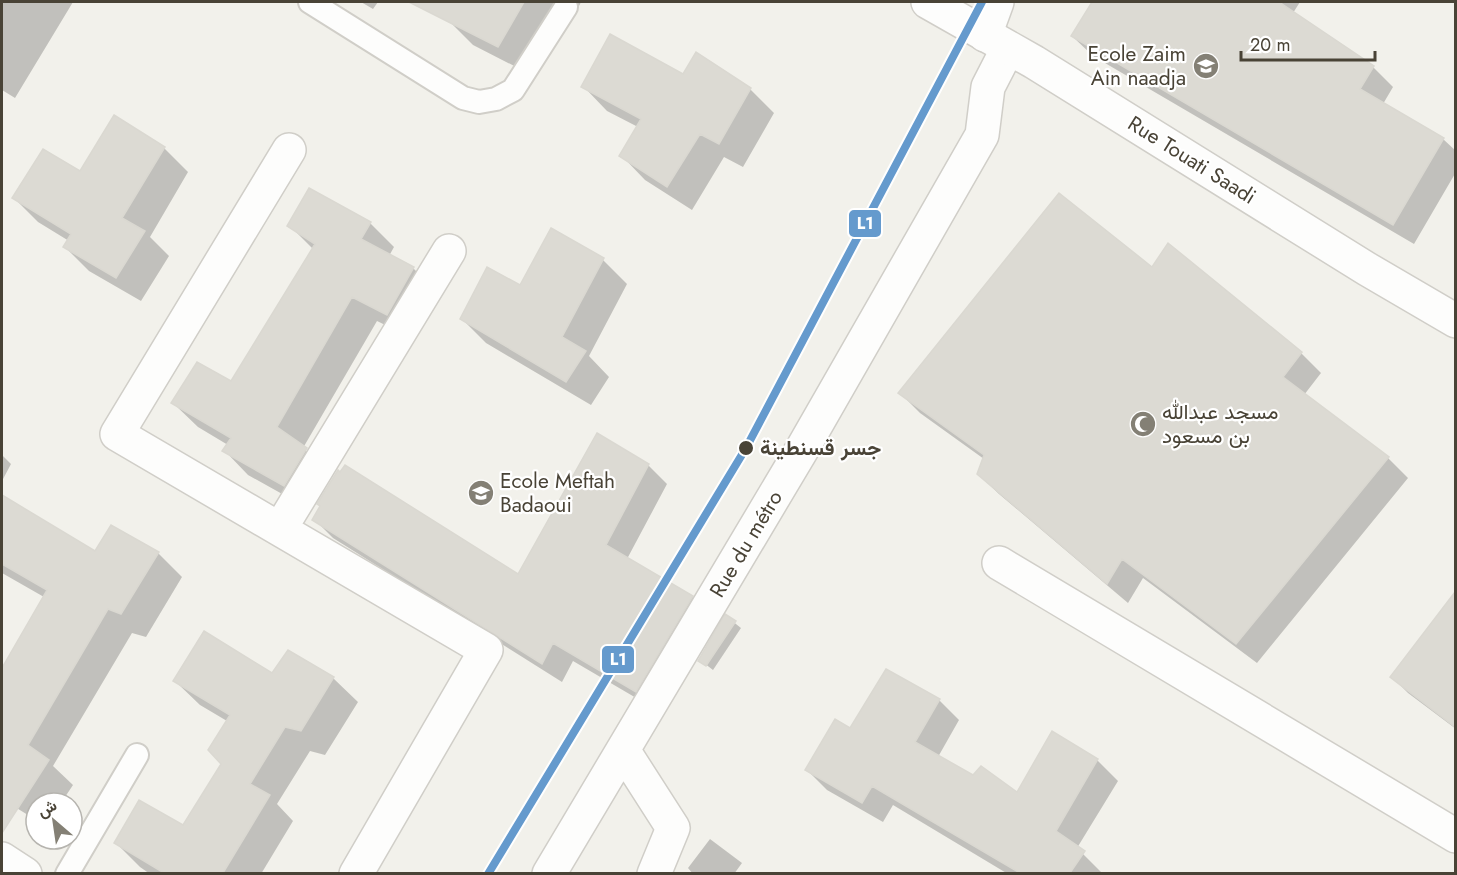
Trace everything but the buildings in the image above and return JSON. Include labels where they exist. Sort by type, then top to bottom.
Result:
[{"type":"street","name":"Rue Touati Saadi","points":[[928,2],[997,41],[1455,321]]},
{"type":"street","name":"Rue du métro","points":[[549,873],[796,461],[982,135],[997,41],[997,2]]},
{"type":"street","points":[[289,150],[117,434],[486,650],[356,873]]},
{"type":"street","points":[[280,529],[448,251]]},
{"type":"street","points":[[999,563],[1455,836]]},
{"type":"street","points":[[623,750],[673,828],[654,873]]},
{"type":"street","points":[[2,860],[25,873]]},
{"type":"lane","points":[[310,2],[463,98],[479,102],[496,99],[513,90],[566,7]]},
{"type":"lane","points":[[67,873],[137,755]]},
{"type":"transit line","name":"L1","points":[[488,874],[746,448],[982,2]]},
{"type":"place","name":"Ecole Zaim Ain naadja","points":[[1206,66]]},
{"type":"place","name":"مسجد عبدالله بن مسعود","points":[[1143,424]]},
{"type":"place","name":"جسر قسنطينة","points":[[746,448]]},
{"type":"place","name":"Ecole Meftah Badaoui","points":[[481,493]]}]
